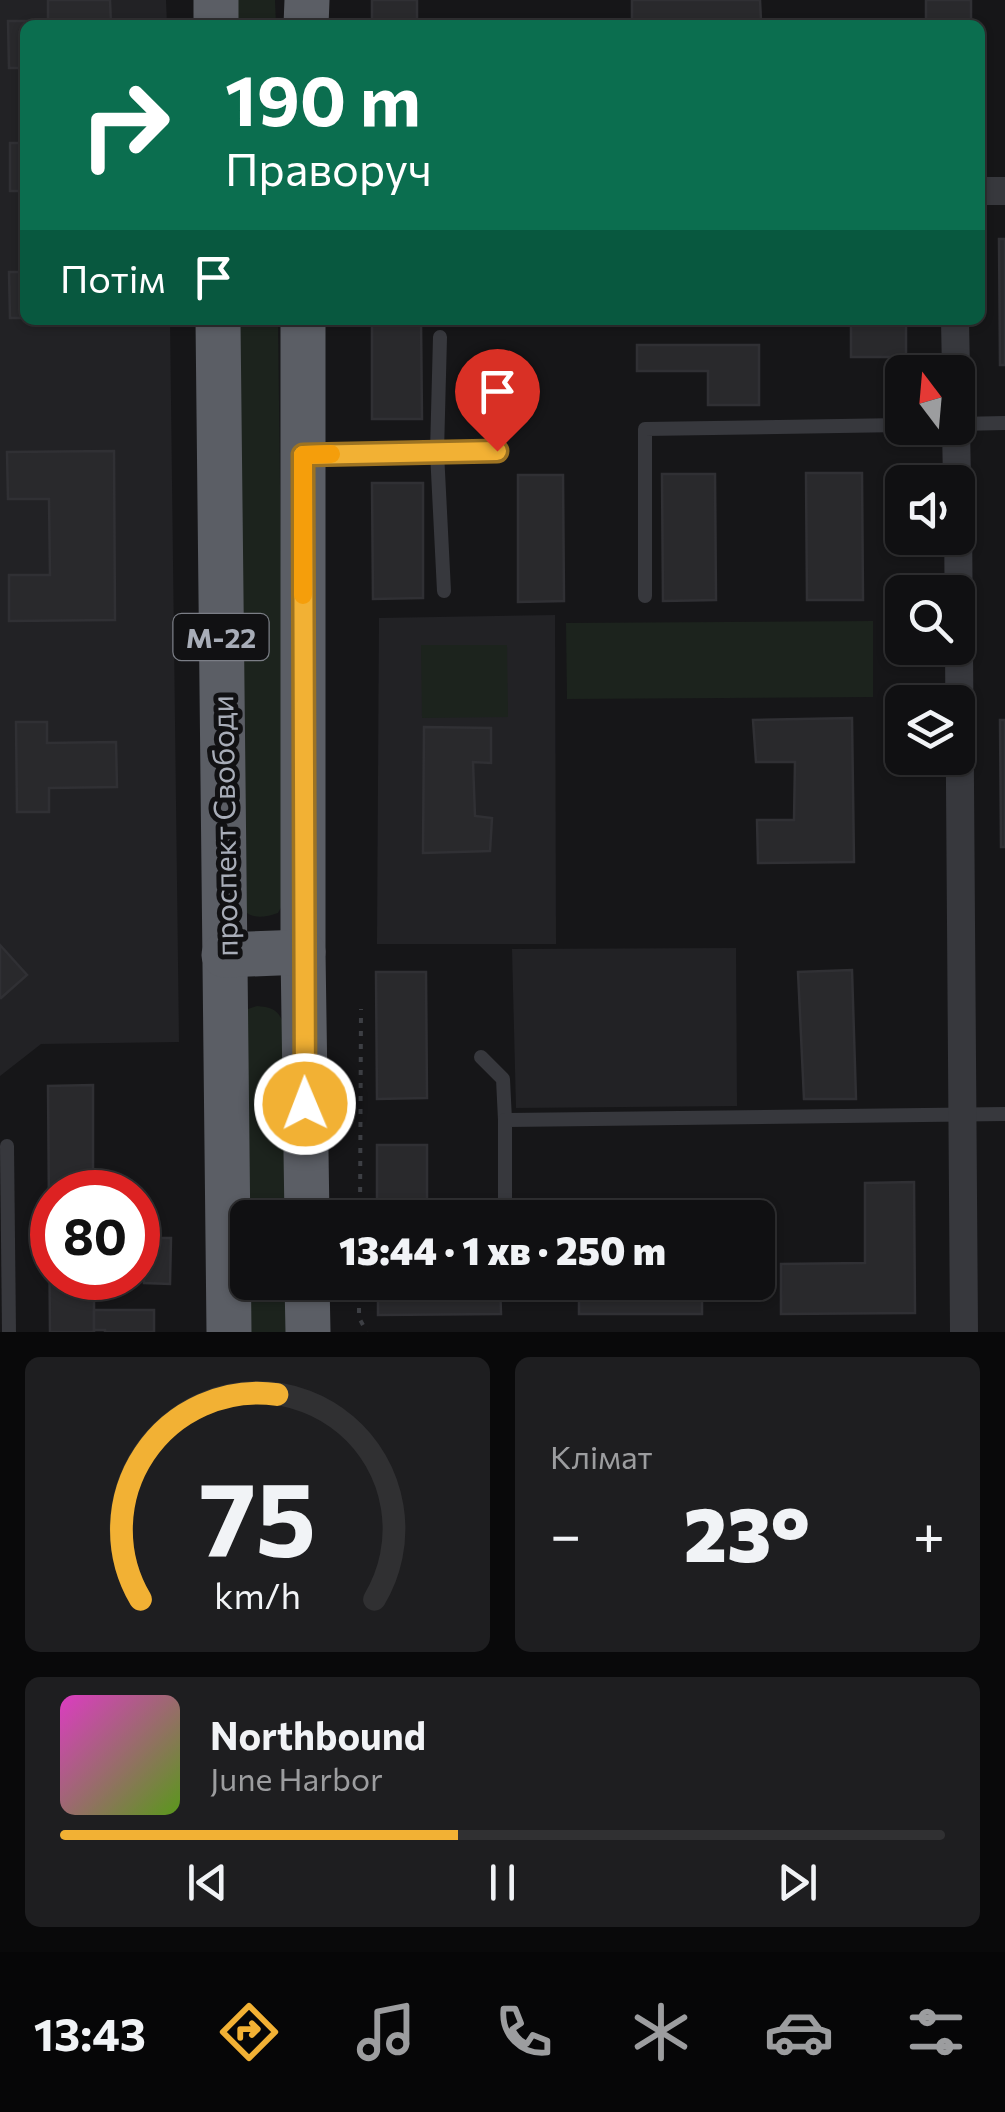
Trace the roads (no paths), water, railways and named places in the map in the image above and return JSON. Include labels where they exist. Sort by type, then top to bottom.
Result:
[{"type":"highway","name":"проспект Свободи","points":[[218,325],[229,1332]]},
{"type":"highway","name":"М-22","points":[[303,325],[306,1200]]},
{"type":"highway","points":[[224,954],[303,952]]},
{"type":"highway","points":[[308,1300],[308,1332]]},
{"type":"street","points":[[955,325],[956,355]]},
{"type":"street","points":[[958,555],[964,1332]]},
{"type":"lane","points":[[440,336],[437,452],[444,591]]},
{"type":"lane","points":[[975,425],[1005,423]]},
{"type":"lane","points":[[645,596],[645,430],[885,425]]},
{"type":"lane","points":[[303,455],[497,451]]},
{"type":"lane","points":[[481,1057],[503,1078],[504,1200]]},
{"type":"lane","points":[[505,1120],[1005,1114]]},
{"type":"lane","points":[[7,1146],[4,1303],[9,1332]]}]
